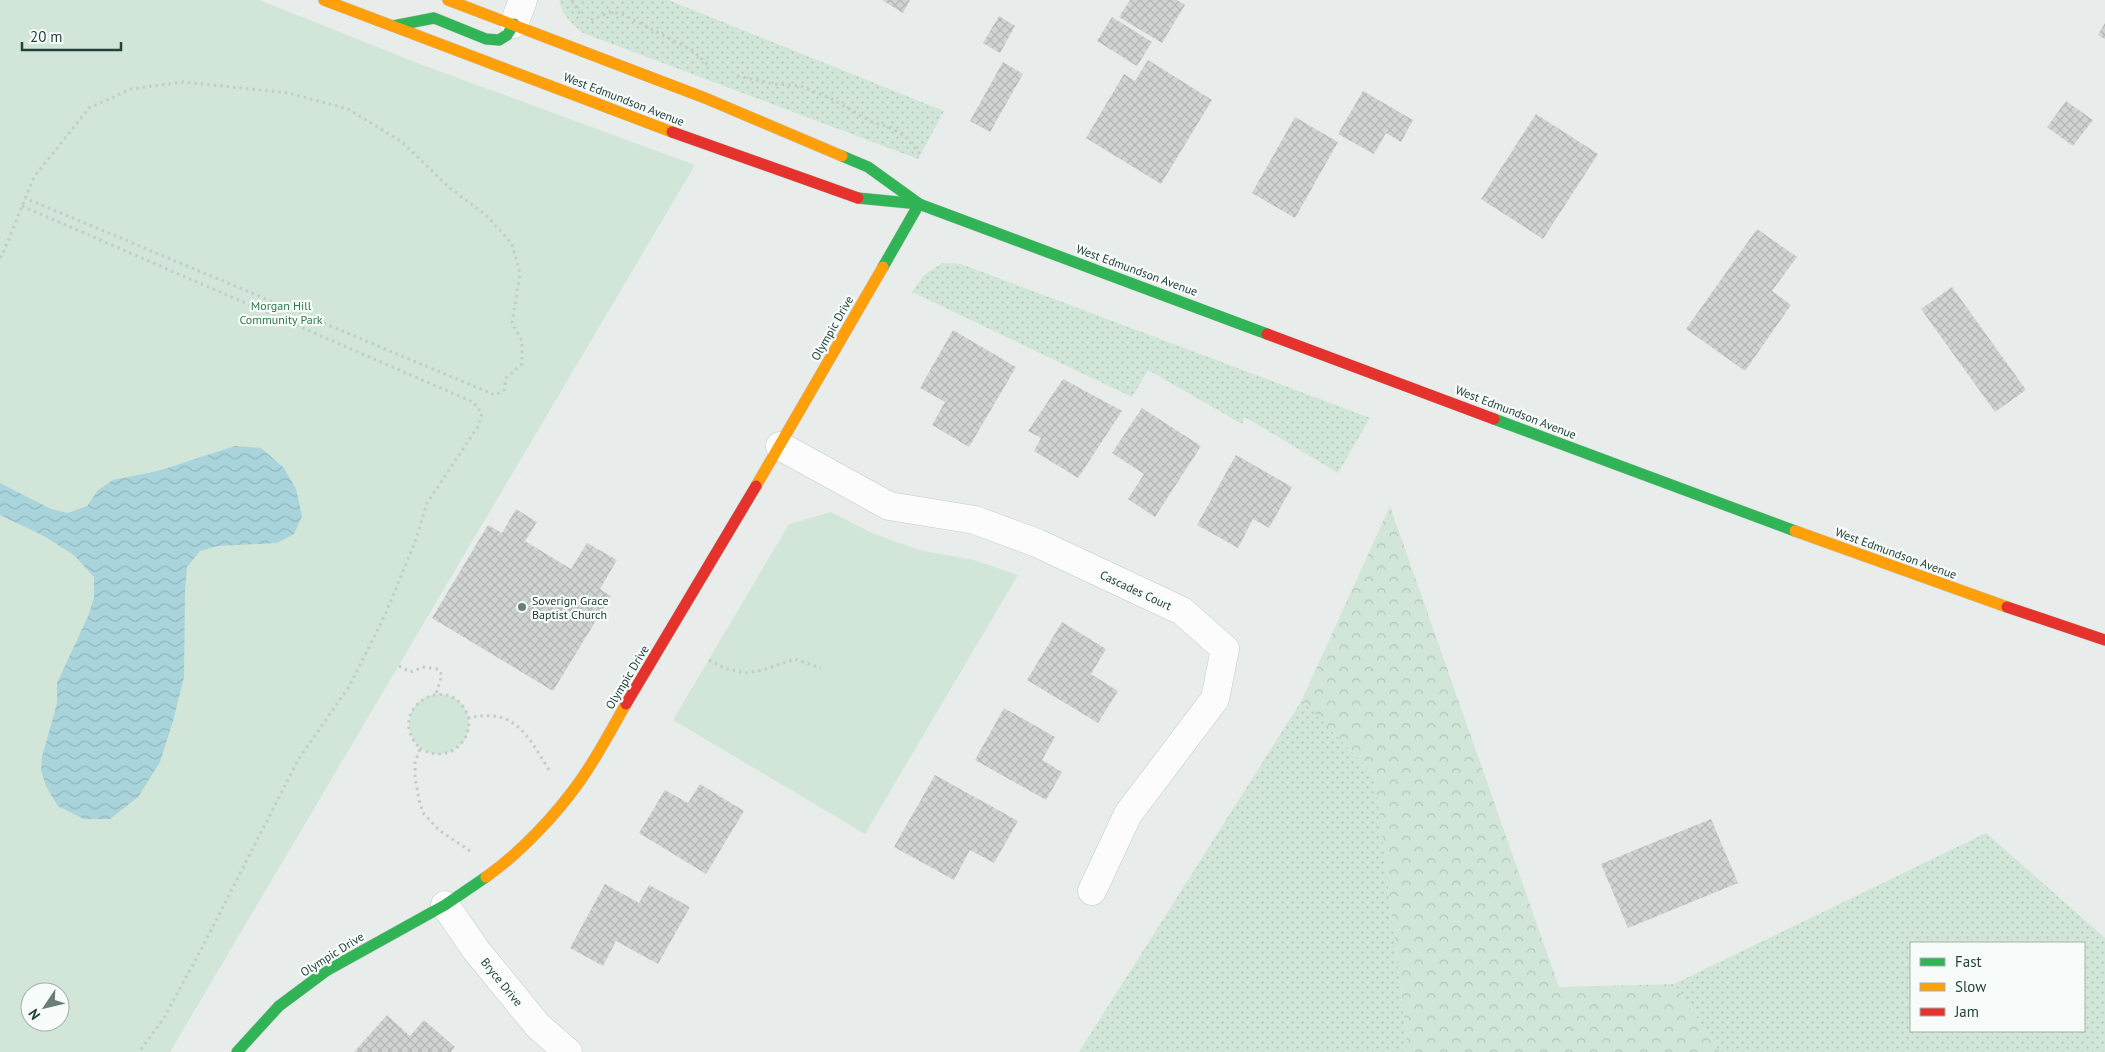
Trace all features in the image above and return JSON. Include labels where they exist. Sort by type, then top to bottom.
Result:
[{"type":"street","name":"West Edmundson Avenue","points":[[324,0],[685,137],[854,198],[919,204],[1955,590],[2105,640]]},
{"type":"street","name":"West Edmundson Avenue","points":[[448,0],[519,12],[705,98],[868,167],[919,204]]},
{"type":"street","points":[[392,26],[434,18],[486,39],[499,40],[507,35],[519,12]]},
{"type":"street","name":"Olympic Drive","points":[[237,1052],[279,1006],[326,971],[445,905],[497,869],[540,829],[580,780],[780,446],[919,204]]},
{"type":"street","name":"Cascades Court","points":[[780,446],[889,506],[974,520],[1046,547],[1182,611],[1225,649],[1215,698],[1128,814],[1092,891]]},
{"type":"street","name":"Bryce Drive","points":[[445,905],[476,950],[538,1026],[568,1052]]},
{"type":"path","points":[[572,0],[580,16],[586,20],[592,20],[599,15],[610,12],[622,14],[692,50],[707,64],[716,68]]},
{"type":"path","points":[[733,75],[774,84],[801,86],[832,98],[872,122],[891,128],[905,136],[920,154]]},
{"type":"path","points":[[0,258],[25,198],[34,177],[89,108],[131,89],[184,82],[289,93],[348,109],[402,142],[450,188],[486,215],[512,244],[520,274],[513,306],[512,323],[522,341],[522,364],[506,378],[504,390],[495,395],[25,198]]},
{"type":"path","points":[[22,206],[473,402],[482,412],[479,425],[427,503],[415,542],[385,615],[350,685],[298,760],[164,1018],[139,1052]]},
{"type":"path","points":[[709,660],[724,668],[745,673],[763,670],[795,659],[822,668]]},
{"type":"path","points":[[399,666],[410,672],[424,667],[438,669],[442,674],[436,694]]},
{"type":"path","points":[[436,694],[451,697],[458,701],[464,707],[469,718],[467,737],[457,749],[435,754],[420,748],[411,735],[409,728],[412,712],[421,700],[436,694]]},
{"type":"path","points":[[469,718],[495,716],[516,724],[532,741],[565,798]]},
{"type":"path","points":[[420,748],[415,763],[415,778],[424,814],[439,830],[497,869]]},
{"type":"green space","name":"Morgan Hill Community Park","points":[[0,0],[259,0],[420,64],[695,165],[170,1052],[0,1052]]},
{"type":"green space","points":[[559,0],[668,0],[944,111],[918,159],[583,33],[565,14]]},
{"type":"green space","points":[[942,263],[961,264],[1370,418],[1338,473],[1245,417],[1242,424],[1148,370],[1132,397],[912,292],[924,275]]},
{"type":"green space","points":[[1390,506],[1559,987],[1674,984],[1720,1052],[1408,1052],[1375,776],[1302,700]]},
{"type":"green space","points":[[831,512],[872,533],[919,550],[974,560],[1018,575],[865,834],[673,720],[789,524]]},
{"type":"green space","points":[[439,694],[451,696],[464,707],[469,724],[467,736],[456,749],[439,754],[427,752],[414,741],[409,724],[411,712],[422,699]]},
{"type":"green space","points":[[1302,700],[1375,776],[1408,1052],[1079,1052]]},
{"type":"green space","points":[[1986,833],[2105,938],[2105,1052],[1720,1052],[1674,984]]},
{"type":"water","points":[[235,446],[261,448],[284,468],[296,489],[302,516],[294,534],[277,543],[218,546],[200,551],[187,567],[184,677],[160,762],[138,797],[110,819],[84,819],[58,806],[46,786],[41,770],[42,757],[57,703],[57,683],[89,614],[94,597],[94,577],[74,555],[44,536],[0,515],[0,483],[51,509],[68,513],[87,506],[98,490],[113,480],[158,471]]},
{"type":"building","points":[[882,0],[910,0],[903,13]]},
{"type":"building","points":[[1130,0],[1177,0],[1185,5],[1162,43],[1119,17]]},
{"type":"building","points":[[999,16],[1015,26],[1000,53],[983,43]]},
{"type":"building","points":[[1112,17],[1152,42],[1137,66],[1097,41]]},
{"type":"building","points":[[2105,23],[2105,39],[2098,35]]},
{"type":"building","points":[[1148,60],[1212,100],[1161,184],[1086,138],[1124,74],[1135,81]]},
{"type":"building","points":[[1003,62],[1023,74],[990,132],[970,121]]},
{"type":"building","points":[[1363,91],[1413,120],[1401,142],[1386,133],[1374,154],[1338,134]]},
{"type":"building","points":[[2066,101],[2093,120],[2073,146],[2047,127]]},
{"type":"building","points":[[1536,114],[1598,154],[1543,239],[1481,199]]},
{"type":"building","points":[[1295,117],[1338,142],[1295,218],[1252,193]]},
{"type":"building","points":[[1757,229],[1797,257],[1772,291],[1791,305],[1745,371],[1686,329]]},
{"type":"building","points":[[1952,287],[2026,390],[1995,412],[1921,309]]},
{"type":"building","points":[[953,330],[1016,367],[969,447],[932,425],[945,402],[920,388]]},
{"type":"building","points":[[1063,379],[1122,411],[1078,478],[1034,451],[1041,438],[1028,431]]},
{"type":"building","points":[[1142,408],[1201,446],[1155,517],[1128,499],[1144,474],[1112,453]]},
{"type":"building","points":[[1236,455],[1292,487],[1269,528],[1253,519],[1238,548],[1197,525]]},
{"type":"building","name":"Soverign Grace Baptist Church","points":[[516,509],[537,522],[525,541],[571,569],[587,543],[617,560],[600,589],[611,596],[553,691],[432,618],[488,525],[502,533]]},
{"type":"building","points":[[1062,622],[1106,649],[1091,674],[1118,691],[1098,723],[1027,680]]},
{"type":"building","points":[[1004,708],[1055,737],[1042,760],[1062,772],[1046,800],[975,760]]},
{"type":"building","points":[[935,775],[1018,821],[994,863],[970,850],[954,880],[894,847]]},
{"type":"building","points":[[700,784],[744,811],[706,874],[639,833],[665,790],[688,803]]},
{"type":"building","points":[[1711,819],[1738,883],[1628,928],[1601,864]]},
{"type":"building","points":[[605,884],[639,903],[649,885],[690,907],[658,964],[616,941],[603,966],[570,948]]},
{"type":"building","points":[[387,1015],[410,1036],[424,1020],[455,1047],[451,1052],[354,1052]]},
{"type":"traffic: fast","points":[[393,26],[434,18],[486,39],[499,40],[507,35],[514,24]]},
{"type":"traffic: fast","points":[[842,156],[868,167],[918,203]]},
{"type":"traffic: fast","points":[[858,198],[919,204],[1267,334]]},
{"type":"traffic: fast","points":[[883,267],[919,204]]},
{"type":"traffic: fast","points":[[1494,419],[1795,531]]},
{"type":"traffic: fast","points":[[237,1052],[279,1006],[326,971],[445,905],[486,877]]},
{"type":"traffic: slow","points":[[324,0],[672,132]]},
{"type":"traffic: slow","points":[[448,0],[705,98],[842,156]]},
{"type":"traffic: slow","points":[[756,486],[883,267]]},
{"type":"traffic: slow","points":[[1795,531],[2007,607]]},
{"type":"traffic: slow","points":[[486,877],[512,857],[560,807],[580,781],[626,704]]},
{"type":"traffic: jam","points":[[672,132],[858,198]]},
{"type":"traffic: jam","points":[[1267,334],[1494,419]]},
{"type":"traffic: jam","points":[[626,704],[756,486]]},
{"type":"traffic: jam","points":[[2007,607],[2105,640]]},
{"type":"place","name":"Soverign Grace Baptist Church","points":[[522,607]]}]
